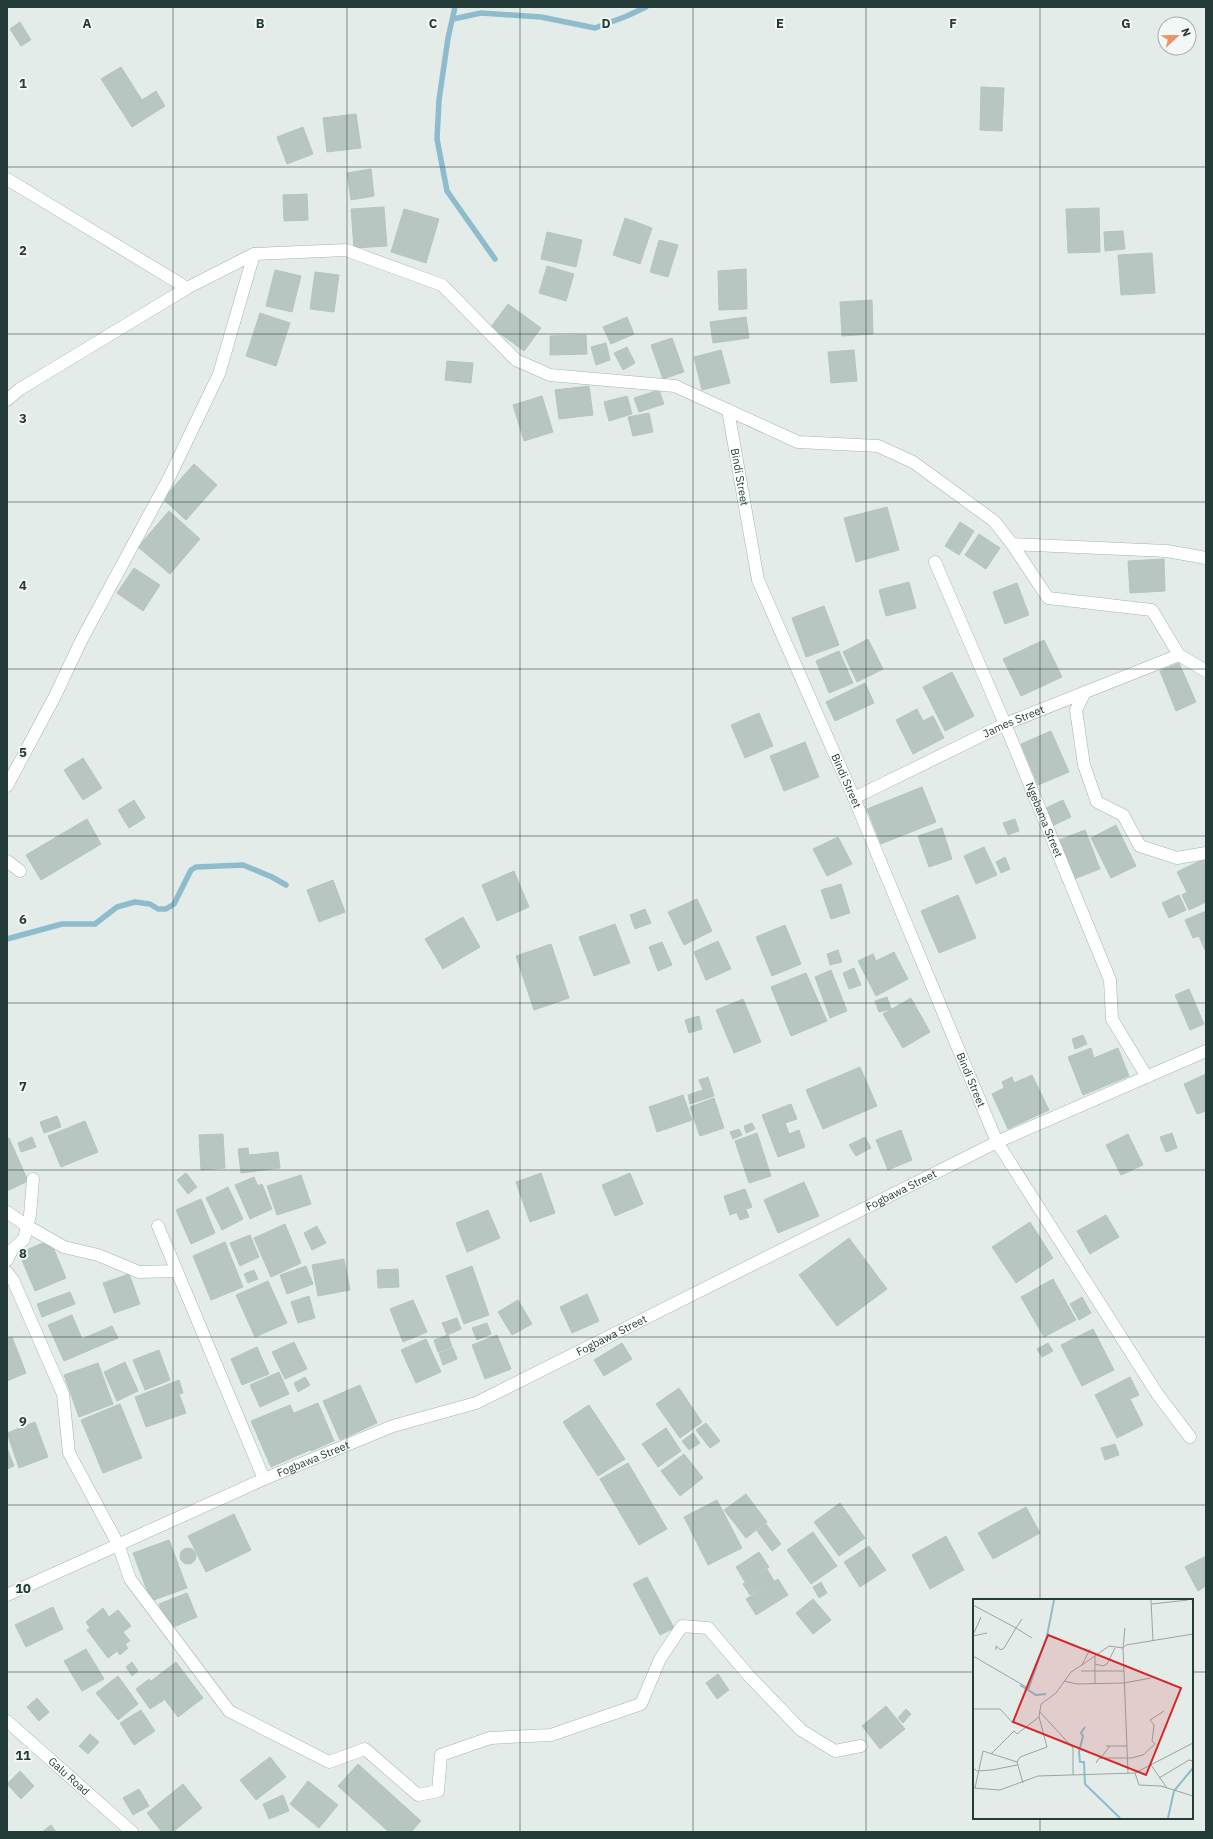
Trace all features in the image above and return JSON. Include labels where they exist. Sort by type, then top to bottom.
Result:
[{"type":"street","points":[[7,179],[187,288]]},
{"type":"street","points":[[7,400],[20,389],[187,288],[254,254],[346,250],[442,285],[516,360],[550,375],[675,386],[798,442],[878,446],[914,462],[994,521],[1012,544],[1048,598],[1152,610],[1178,655],[1206,671]]},
{"type":"street","points":[[7,786],[55,696],[82,639],[169,478],[219,374],[254,254]]},
{"type":"street","name":"Bindi Street","points":[[728,410],[758,580],[854,798],[997,1142],[1158,1395],[1190,1437]]},
{"type":"street","points":[[1012,544],[1167,551],[1206,558]]},
{"type":"street","name":"Ngebama Street","points":[[935,562],[1005,724],[1110,980],[1112,1019],[1147,1077]]},
{"type":"street","name":"James Street","points":[[854,798],[1005,724],[1178,655]]},
{"type":"street","points":[[1085,692],[1076,710],[1084,765],[1097,802],[1124,815],[1140,846],[1177,858],[1206,853]]},
{"type":"street","points":[[7,861],[20,871]]},
{"type":"street","name":"Fogbawa Street","points":[[7,1596],[118,1544],[264,1479],[393,1426],[476,1403],[997,1142],[1206,1051]]},
{"type":"street","points":[[7,1260],[12,1250],[24,1239],[30,1215],[34,1179]]},
{"type":"street","points":[[7,1212],[27,1226],[64,1247],[98,1255],[140,1272],[177,1271]]},
{"type":"street","points":[[158,1226],[264,1479]]},
{"type":"street","points":[[7,1272],[13,1280],[63,1394],[69,1453],[118,1544],[130,1580],[229,1711],[329,1762],[365,1749],[418,1795],[438,1791],[441,1755],[490,1738],[551,1735],[641,1704],[660,1658],[682,1626],[708,1628],[750,1677],[802,1730],[835,1751],[861,1746]]},
{"type":"street","name":"Galu Road","points":[[7,1721],[132,1832]]},
{"type":"building","points":[[20,22],[31,40],[21,46],[10,29]]},
{"type":"building","points":[[121,67],[142,100],[156,91],[165,106],[132,127],[101,79]]},
{"type":"building","points":[[981,87],[1004,88],[1002,131],[980,130]]},
{"type":"building","points":[[356,114],[361,148],[327,152],[323,118]]},
{"type":"building","points":[[303,127],[313,154],[287,164],[277,137]]},
{"type":"building","points":[[371,169],[374,196],[351,200],[347,173]]},
{"type":"building","points":[[307,194],[308,220],[284,221],[283,195]]},
{"type":"building","points":[[384,207],[387,246],[354,248],[351,209]]},
{"type":"building","points":[[1099,208],[1100,252],[1068,253],[1066,209]]},
{"type":"building","points":[[404,209],[439,219],[426,263],[391,252]]},
{"type":"building","points":[[625,218],[652,228],[640,264],[613,255]]},
{"type":"building","points":[[1123,231],[1125,249],[1105,251],[1104,232]]},
{"type":"building","points":[[547,232],[582,240],[576,267],[541,259]]},
{"type":"building","points":[[659,240],[678,245],[668,277],[650,272]]},
{"type":"building","points":[[1152,253],[1155,293],[1121,295],[1118,255]]},
{"type":"building","points":[[547,266],[574,274],[566,301],[539,293]]},
{"type":"building","points":[[746,269],[747,309],[719,310],[718,271]]},
{"type":"building","points":[[275,270],[301,276],[292,312],[266,306]]},
{"type":"building","points":[[315,272],[339,275],[334,312],[310,309]]},
{"type":"building","points":[[872,300],[873,334],[842,336],[840,302]]},
{"type":"building","points":[[508,304],[541,328],[524,351],[491,327]]},
{"type":"building","points":[[260,313],[290,323],[276,366],[246,356]]},
{"type":"building","points":[[627,317],[634,334],[611,344],[603,327]]},
{"type":"building","points":[[746,317],[749,338],[713,343],[710,322]]},
{"type":"building","points":[[586,335],[587,354],[550,355],[550,336]]},
{"type":"building","points":[[672,338],[684,372],[663,379],[651,345]]},
{"type":"building","points":[[606,343],[610,360],[596,365],[591,347]]},
{"type":"building","points":[[627,347],[635,363],[623,370],[614,353]]},
{"type":"building","points":[[721,350],[730,383],[702,390],[694,357]]},
{"type":"building","points":[[854,350],[857,381],[831,383],[828,352]]},
{"type":"building","points":[[447,361],[473,363],[471,383],[445,380]]},
{"type":"building","points":[[589,386],[593,415],[559,419],[555,390]]},
{"type":"building","points":[[659,390],[664,404],[639,412],[634,398]]},
{"type":"building","points":[[542,396],[553,432],[524,441],[513,405]]},
{"type":"building","points":[[627,396],[632,414],[609,421],[604,402]]},
{"type":"building","points":[[649,413],[653,432],[633,436],[628,417]]},
{"type":"building","points":[[194,464],[217,485],[186,520],[163,499]]},
{"type":"building","points":[[887,507],[899,550],[856,562],[844,518]]},
{"type":"building","points":[[169,511],[200,539],[170,574],[138,547]]},
{"type":"building","points":[[960,522],[974,531],[959,555],[945,546]]},
{"type":"building","points":[[979,534],[1000,548],[986,569],[965,555]]},
{"type":"building","points":[[1164,559],[1165,591],[1130,593],[1128,561]]},
{"type":"building","points":[[134,568],[160,585],[143,611],[117,593]]},
{"type":"building","points":[[909,582],[916,608],[886,616],[879,590]]},
{"type":"building","points":[[1017,583],[1029,615],[1005,624],[993,592]]},
{"type":"building","points":[[824,606],[839,645],[806,657],[792,618]]},
{"type":"building","points":[[868,639],[883,669],[857,682],[843,652]]},
{"type":"building","points":[[1044,640],[1062,677],[1021,696],[1003,659]]},
{"type":"building","points":[[839,651],[853,683],[829,693],[816,661]]},
{"type":"building","points":[[1179,663],[1196,702],[1176,711],[1160,671]]},
{"type":"building","points":[[952,672],[974,716],[945,731],[923,687]]},
{"type":"building","points":[[865,683],[874,703],[835,721],[826,702]]},
{"type":"building","points":[[917,709],[923,721],[933,716],[944,738],[913,754],[896,720]]},
{"type":"building","points":[[759,713],[773,746],[745,758],[731,725]]},
{"type":"building","points":[[1051,731],[1069,772],[1038,785],[1021,744]]},
{"type":"building","points":[[805,742],[819,777],[784,791],[770,756]]},
{"type":"building","points":[[83,758],[102,788],[83,800],[64,770]]},
{"type":"building","points":[[922,787],[936,822],[881,844],[867,809]]},
{"type":"building","points":[[134,800],[145,818],[129,828],[118,810]]},
{"type":"building","points":[[1063,800],[1071,817],[1050,827],[1042,810]]},
{"type":"building","points":[[87,819],[101,844],[41,880],[26,855]]},
{"type":"building","points":[[1015,819],[1019,831],[1008,835],[1003,823]]},
{"type":"building","points":[[1116,825],[1136,866],[1111,878],[1091,838]]},
{"type":"building","points":[[942,828],[952,859],[929,867],[918,836]]},
{"type":"building","points":[[1085,830],[1100,869],[1074,879],[1059,840]]},
{"type":"building","points":[[838,837],[852,864],[827,876],[813,849]]},
{"type":"building","points":[[984,847],[997,875],[976,884],[964,856]]},
{"type":"building","points":[[1005,857],[1010,869],[1001,873],[996,862]]},
{"type":"building","points":[[1206,858],[1206,902],[1189,910],[1182,895],[1187,892],[1177,872]]},
{"type":"building","points":[[514,871],[529,907],[497,921],[482,885]]},
{"type":"building","points":[[333,880],[345,912],[319,922],[307,890]]},
{"type":"building","points":[[841,884],[850,913],[831,919],[821,890]]},
{"type":"building","points":[[958,895],[976,938],[939,953],[921,911]]},
{"type":"building","points":[[1179,895],[1186,910],[1169,918],[1162,903]]},
{"type":"building","points":[[697,899],[712,931],[684,945],[668,912]]},
{"type":"building","points":[[645,909],[651,923],[635,929],[630,915]]},
{"type":"building","points":[[1206,911],[1205,950],[1199,936],[1193,938],[1185,920]]},
{"type":"building","points":[[463,917],[480,947],[443,969],[425,939]]},
{"type":"building","points":[[615,924],[630,963],[594,976],[579,937]]},
{"type":"building","points":[[785,925],[801,964],[772,976],[756,937]]},
{"type":"building","points":[[718,941],[731,969],[706,980],[694,952]]},
{"type":"building","points":[[662,942],[672,965],[658,971],[649,947]]},
{"type":"building","points":[[551,944],[569,998],[534,1010],[516,956]]},
{"type":"building","points":[[838,950],[842,962],[830,965],[827,954]]},
{"type":"building","points":[[894,952],[908,979],[876,996],[858,961],[873,954],[876,961]]},
{"type":"building","points":[[854,968],[861,985],[849,989],[843,973]]},
{"type":"building","points":[[831,970],[847,1011],[830,1018],[815,977]]},
{"type":"building","points":[[806,973],[827,1021],[791,1036],[771,987]]},
{"type":"building","points":[[1189,989],[1204,1024],[1190,1030],[1175,995]]},
{"type":"building","points":[[887,997],[891,1009],[879,1012],[875,1001]]},
{"type":"building","points":[[911,998],[930,1032],[903,1048],[883,1014]]},
{"type":"building","points":[[743,999],[761,1042],[734,1053],[716,1010]]},
{"type":"building","points":[[699,1016],[702,1029],[689,1033],[685,1020]]},
{"type":"building","points":[[1083,1035],[1087,1044],[1075,1049],[1072,1039]]},
{"type":"building","points":[[1091,1048],[1094,1058],[1118,1048],[1129,1076],[1083,1095],[1068,1057]]},
{"type":"building","points":[[860,1067],[877,1106],[823,1129],[806,1090]]},
{"type":"building","points":[[1206,1074],[1206,1111],[1197,1114],[1184,1084]]},
{"type":"building","points":[[1032,1075],[1049,1110],[1008,1129],[992,1094],[1004,1088],[1002,1082],[1012,1077],[1014,1083]]},
{"type":"building","points":[[708,1077],[714,1096],[690,1104],[688,1095],[703,1090],[699,1080]]},
{"type":"building","points":[[683,1095],[692,1120],[657,1132],[649,1107]]},
{"type":"building","points":[[714,1098],[724,1128],[700,1136],[690,1107]]},
{"type":"building","points":[[791,1104],[797,1119],[785,1123],[789,1134],[799,1130],[805,1147],[778,1157],[762,1115]]},
{"type":"building","points":[[57,1116],[61,1127],[44,1133],[40,1122]]},
{"type":"building","points":[[85,1121],[98,1152],[61,1167],[48,1136]]},
{"type":"building","points":[[752,1123],[755,1129],[746,1133],[744,1126]]},
{"type":"building","points":[[739,1129],[742,1135],[733,1139],[730,1132]]},
{"type":"building","points":[[901,1130],[912,1160],[888,1170],[876,1140]]},
{"type":"building","points":[[757,1133],[771,1176],[749,1183],[735,1141]]},
{"type":"building","points":[[1172,1133],[1177,1148],[1166,1152],[1160,1137]]},
{"type":"building","points":[[223,1134],[225,1168],[201,1170],[199,1135]]},
{"type":"building","points":[[1128,1134],[1143,1165],[1121,1175],[1106,1145]]},
{"type":"building","points":[[32,1137],[36,1147],[21,1152],[18,1143]]},
{"type":"building","points":[[865,1137],[871,1148],[856,1156],[849,1145]]},
{"type":"building","points":[[9,1138],[28,1181],[7,1191],[7,1139]]},
{"type":"building","points":[[248,1148],[249,1155],[278,1152],[280,1168],[241,1173],[238,1149]]},
{"type":"building","points":[[186,1173],[197,1187],[188,1194],[177,1180]]},
{"type":"building","points":[[541,1173],[555,1213],[530,1222],[516,1182]]},
{"type":"building","points":[[630,1173],[643,1204],[615,1216],[602,1185]]},
{"type":"building","points":[[301,1175],[311,1204],[277,1215],[267,1186]]},
{"type":"building","points":[[254,1177],[258,1186],[262,1184],[272,1209],[250,1219],[235,1185]]},
{"type":"building","points":[[804,1182],[819,1216],[778,1233],[764,1200]]},
{"type":"building","points":[[228,1187],[243,1219],[222,1230],[206,1198]]},
{"type":"building","points":[[745,1189],[752,1207],[730,1215],[724,1196]]},
{"type":"building","points":[[201,1199],[215,1233],[191,1244],[176,1210]]},
{"type":"building","points":[[488,1210],[500,1238],[467,1252],[456,1223]]},
{"type":"building","points":[[746,1210],[749,1217],[740,1220],[737,1213]]},
{"type":"building","points":[[1106,1215],[1119,1237],[1090,1254],[1077,1231]]},
{"type":"building","points":[[1030,1222],[1053,1258],[1016,1283],[992,1247]]},
{"type":"building","points":[[285,1224],[301,1263],[271,1277],[254,1238]]},
{"type":"building","points":[[317,1226],[326,1243],[312,1250],[304,1233]]},
{"type":"building","points":[[250,1235],[259,1257],[240,1266],[230,1243]]},
{"type":"building","points":[[849,1238],[887,1289],[837,1326],[799,1275]]},
{"type":"building","points":[[50,1240],[66,1278],[35,1291],[19,1253]]},
{"type":"building","points":[[225,1242],[243,1287],[211,1300],[193,1256]]},
{"type":"building","points":[[344,1259],[350,1290],[318,1296],[312,1265]]},
{"type":"building","points":[[306,1266],[313,1284],[287,1294],[280,1275]]},
{"type":"building","points":[[472,1266],[489,1315],[464,1324],[446,1276]]},
{"type":"building","points":[[398,1269],[399,1287],[378,1288],[377,1270]]},
{"type":"building","points":[[254,1270],[258,1279],[248,1283],[244,1274]]},
{"type":"building","points":[[129,1274],[140,1304],[114,1313],[103,1283]]},
{"type":"building","points":[[1053,1279],[1076,1320],[1044,1337],[1021,1297]]},
{"type":"building","points":[[268,1281],[287,1323],[255,1337],[236,1295]]},
{"type":"building","points":[[70,1292],[75,1304],[42,1317],[37,1304]]},
{"type":"building","points":[[587,1294],[599,1321],[572,1333],[560,1307]]},
{"type":"building","points":[[309,1296],[315,1318],[298,1323],[291,1302]]},
{"type":"building","points":[[1082,1297],[1091,1313],[1079,1320],[1070,1304]]},
{"type":"building","points":[[413,1300],[427,1332],[403,1342],[390,1309]]},
{"type":"building","points":[[518,1300],[532,1324],[512,1335],[498,1312]]},
{"type":"building","points":[[72,1315],[82,1339],[112,1326],[118,1338],[64,1361],[48,1325]]},
{"type":"building","points":[[457,1318],[461,1329],[447,1335],[442,1323]]},
{"type":"building","points":[[487,1323],[491,1334],[477,1340],[472,1328]]},
{"type":"building","points":[[1093,1329],[1114,1370],[1082,1386],[1061,1345]]},
{"type":"building","points":[[448,1335],[452,1347],[438,1352],[434,1340]]},
{"type":"building","points":[[497,1335],[511,1369],[485,1379],[472,1345]]},
{"type":"building","points":[[12,1337],[26,1373],[7,1381],[7,1339]]},
{"type":"building","points":[[426,1339],[441,1372],[416,1383],[401,1350]]},
{"type":"building","points":[[294,1342],[307,1369],[285,1379],[272,1352]]},
{"type":"building","points":[[622,1343],[632,1359],[604,1376],[594,1360]]},
{"type":"building","points":[[1048,1343],[1053,1351],[1042,1357],[1037,1349]]},
{"type":"building","points":[[257,1347],[269,1374],[242,1385],[231,1359]]},
{"type":"building","points":[[453,1348],[457,1359],[443,1365],[439,1353]]},
{"type":"building","points":[[159,1350],[170,1380],[145,1390],[133,1360]]},
{"type":"building","points":[[125,1362],[138,1391],[117,1401],[104,1372]]},
{"type":"building","points":[[98,1363],[113,1404],[79,1417],[64,1375]]},
{"type":"building","points":[[279,1372],[289,1394],[260,1407],[250,1385]]},
{"type":"building","points":[[305,1377],[310,1385],[298,1392],[294,1383]]},
{"type":"building","points":[[1130,1377],[1139,1395],[1130,1399],[1143,1425],[1117,1438],[1095,1395]]},
{"type":"building","points":[[179,1380],[183,1393],[179,1394],[186,1413],[146,1427],[135,1397]]},
{"type":"building","points":[[360,1385],[377,1423],[340,1440],[323,1401]]},
{"type":"building","points":[[679,1388],[702,1422],[680,1438],[656,1404]]},
{"type":"building","points":[[318,1403],[334,1441],[311,1451],[294,1413]]},
{"type":"building","points":[[120,1404],[142,1458],[103,1473],[81,1420]]},
{"type":"building","points":[[290,1405],[310,1450],[271,1467],[251,1421]]},
{"type":"building","points":[[589,1405],[625,1459],[598,1476],[563,1422]]},
{"type":"building","points":[[35,1422],[48,1457],[19,1468],[7,1433]]},
{"type":"building","points":[[706,1423],[720,1441],[710,1448],[696,1430]]},
{"type":"building","points":[[666,1428],[681,1451],[658,1467],[642,1444]]},
{"type":"building","points":[[693,1433],[700,1443],[689,1450],[682,1441]]},
{"type":"building","points":[[1115,1444],[1119,1455],[1105,1460],[1101,1448]]},
{"type":"building","points":[[7,1448],[14,1466],[7,1469]]},
{"type":"building","points":[[684,1454],[703,1478],[680,1496],[661,1471]]},
{"type":"building","points":[[628,1463],[667,1529],[639,1545],[600,1479]]},
{"type":"building","points":[[746,1494],[767,1522],[746,1538],[724,1510]]},
{"type":"building","points":[[717,1500],[742,1548],[708,1565],[684,1517]]},
{"type":"building","points":[[840,1503],[865,1538],[839,1556],[814,1522]]},
{"type":"building","points":[[1026,1507],[1040,1533],[993,1559],[978,1533]]},
{"type":"building","points":[[234,1514],[251,1550],[206,1572],[188,1536]]},
{"type":"building","points":[[766,1524],[781,1544],[772,1551],[757,1531]]},
{"type":"building","points":[[813,1532],[837,1566],[811,1584],[787,1550]]},
{"type":"building","points":[[946,1536],[964,1570],[930,1589],[912,1555]]},
{"type":"building","points":[[169,1540],[187,1588],[151,1601],[133,1553]]},
{"type":"building","points":[[869,1546],[886,1570],[860,1587],[844,1562]]},
{"type":"building","points":[[188,1548],[194,1550],[196,1556],[194,1562],[188,1564],[182,1562],[180,1556],[182,1550]]},
{"type":"building","points":[[759,1552],[769,1567],[745,1582],[736,1567]]},
{"type":"building","points":[[1206,1556],[1206,1586],[1198,1591],[1185,1567]]},
{"type":"building","points":[[767,1569],[774,1581],[750,1595],[743,1584]]},
{"type":"building","points":[[647,1577],[674,1628],[660,1635],[633,1584]]},
{"type":"building","points":[[778,1579],[788,1595],[756,1615],[746,1599]]},
{"type":"building","points":[[821,1582],[827,1593],[819,1598],[813,1587]]},
{"type":"building","points":[[187,1593],[197,1617],[169,1629],[159,1604]]},
{"type":"building","points":[[813,1599],[831,1620],[813,1634],[796,1613]]},
{"type":"building","points":[[53,1607],[63,1629],[26,1647],[15,1625]]},
{"type":"building","points":[[103,1608],[109,1617],[118,1610],[131,1626],[123,1632],[130,1641],[125,1644],[128,1648],[120,1655],[117,1651],[108,1658],[87,1630],[90,1628],[86,1622]]},
{"type":"building","points":[[86,1649],[104,1679],[82,1691],[64,1661]]},
{"type":"building","points":[[132,1662],[138,1671],[132,1676],[126,1667]]},
{"type":"building","points":[[176,1662],[203,1698],[178,1717],[151,1681]]},
{"type":"building","points":[[718,1674],[729,1690],[717,1699],[706,1683]]},
{"type":"building","points":[[118,1676],[138,1704],[118,1720],[96,1693]]},
{"type":"building","points":[[149,1679],[164,1700],[150,1709],[136,1689]]},
{"type":"building","points":[[37,1698],[49,1712],[39,1721],[27,1707]]},
{"type":"building","points":[[886,1706],[905,1729],[880,1749],[862,1726]]},
{"type":"building","points":[[906,1709],[911,1714],[903,1723],[898,1718]]},
{"type":"building","points":[[141,1710],[155,1731],[134,1745],[120,1723]]},
{"type":"building","points":[[90,1734],[99,1742],[88,1754],[79,1746]]},
{"type":"building","points":[[270,1757],[286,1777],[256,1800],[240,1780]]},
{"type":"building","points":[[358,1764],[421,1821],[411,1832],[389,1832],[338,1786]]},
{"type":"building","points":[[20,1771],[34,1786],[21,1799],[7,1784]]},
{"type":"building","points":[[308,1781],[338,1805],[319,1828],[290,1804]]},
{"type":"building","points":[[183,1784],[202,1808],[173,1832],[162,1832],[147,1813]]},
{"type":"building","points":[[139,1789],[149,1806],[133,1815],[123,1798]]},
{"type":"building","points":[[283,1795],[289,1811],[269,1819],[263,1804]]},
{"type":"building","points":[[51,1825],[56,1832],[42,1832]]},
{"type":"waterway","points":[[455,7],[448,38],[439,100],[437,139],[447,191],[495,259]]},
{"type":"waterway","points":[[453,19],[481,13],[541,17],[595,28],[646,7]]},
{"type":"waterway","points":[[7,939],[62,924],[95,924],[117,907],[135,902],[150,904],[158,909],[166,909],[174,904],[191,870],[196,867],[243,865],[272,877],[286,885]]}]
